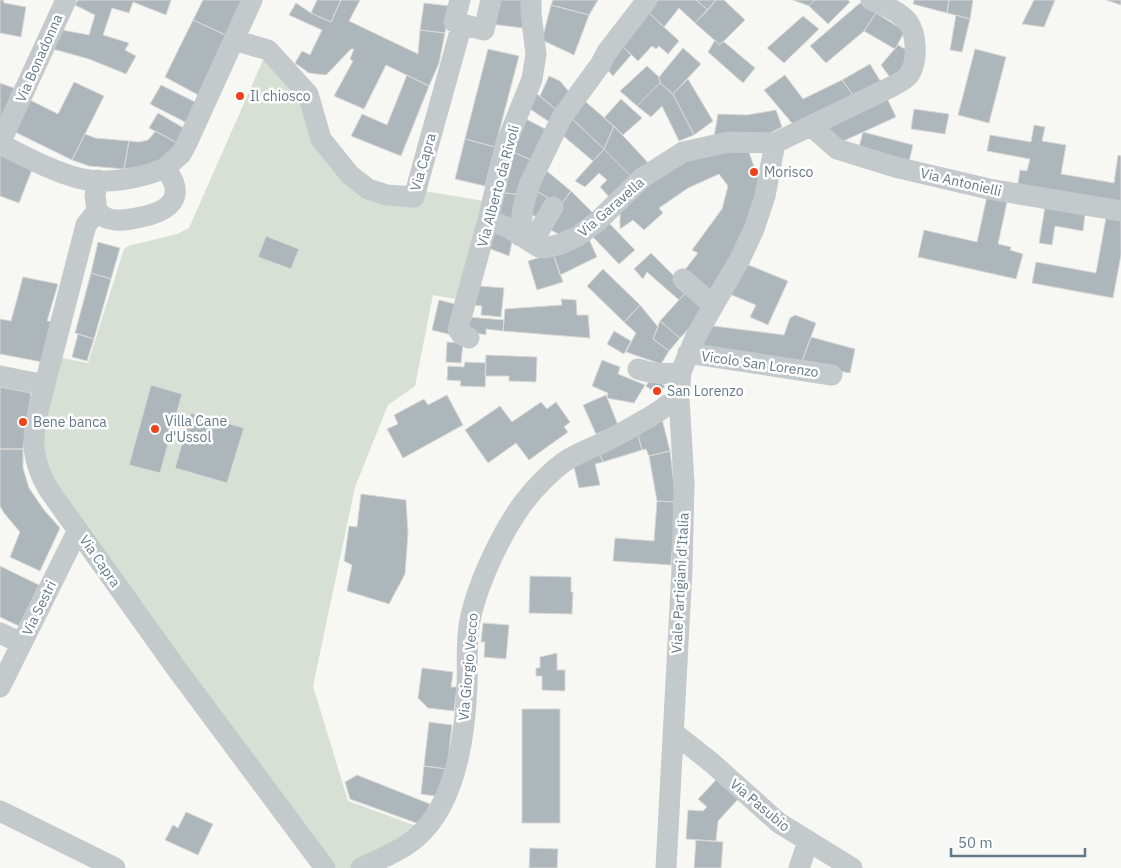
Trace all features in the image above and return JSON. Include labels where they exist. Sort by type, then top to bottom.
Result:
[{"type":"street","name":"Via Bonadonna","points":[[0,143],[66,0]]},
{"type":"street","points":[[460,0],[454,22],[484,30],[491,0]]},
{"type":"street","name":"Via Alberto da Rivoli","points":[[469,338],[461,334],[458,329],[488,220],[506,144],[532,79],[536,54],[530,13],[531,0]]},
{"type":"street","points":[[526,240],[523,208],[529,185],[562,117],[600,65],[607,52],[647,0]]},
{"type":"street","points":[[775,143],[893,86],[906,78],[911,72],[914,34],[907,21],[888,7],[871,0]]},
{"type":"street","points":[[0,143],[64,174],[79,178],[98,180],[135,178],[165,168],[181,154],[188,143],[251,2]]},
{"type":"street","name":"Via Capra","points":[[234,40],[268,50],[308,94],[321,139],[350,175],[368,189],[387,195],[414,197],[462,24]]},
{"type":"street","name":"Via Antonielli","points":[[811,126],[837,149],[895,167],[989,189],[1121,211]]},
{"type":"street","name":"Via Garavella","points":[[488,220],[507,227],[538,248],[561,244],[578,236],[598,220],[642,178],[683,152],[728,142],[775,143]]},
{"type":"street","name":"Viale Partigiani d'Italia","points":[[666,868],[684,511],[679,398],[685,362],[754,229],[765,196],[775,143]]},
{"type":"street","points":[[98,180],[95,195],[97,211],[109,219],[119,221],[144,217],[166,209],[176,195],[176,186],[173,178],[165,168]]},
{"type":"street","points":[[526,240],[553,207]]},
{"type":"street","name":"Via Capra","points":[[97,211],[86,225],[34,429],[33,446],[40,476],[48,490],[176,668],[325,868]]},
{"type":"street","points":[[683,279],[713,305]]},
{"type":"street","name":"Vicolo San Lorenzo","points":[[638,369],[653,374],[668,374],[685,362],[832,375]]},
{"type":"street","points":[[0,376],[44,385]]},
{"type":"street","name":"Via Giorgio Vecco","points":[[361,868],[398,850],[416,838],[429,826],[440,810],[456,768],[462,735],[467,686],[466,652],[472,609],[477,592],[506,531],[524,503],[546,478],[564,462],[648,418],[666,404],[679,398]]},
{"type":"street","name":"Via Sestri","points":[[0,687],[78,530]]},
{"type":"street","points":[[0,632],[21,643]]},
{"type":"street","name":"Via Pasubio","points":[[674,733],[712,763],[778,823],[852,868]]},
{"type":"street","points":[[0,811],[115,868]]},
{"type":"street","points":[[799,868],[808,842]]},
{"type":"shaded area","points":[[267,51],[307,95],[320,139],[368,191],[418,190],[490,202],[462,300],[433,295],[415,386],[388,405],[355,487],[313,686],[348,801],[430,831],[380,868],[327,868],[54,489],[38,432],[57,357],[88,363],[124,249],[128,246],[177,234],[189,228]]},
{"type":"building","points":[[0,0],[3,0],[4,3],[26,7],[21,37],[0,33]]},
{"type":"building","points":[[78,0],[171,0],[166,15],[133,2],[129,13],[112,8],[103,35],[129,43],[125,50],[136,56],[126,74],[89,59],[53,49],[62,30],[89,35],[95,15],[75,5]]},
{"type":"building","points":[[203,0],[246,0],[230,37],[193,20]]},
{"type":"building","points":[[317,0],[341,0],[331,22],[311,13]]},
{"type":"building","points":[[341,0],[360,0],[349,21],[418,54],[420,30],[445,33],[439,63],[429,86],[386,65],[364,109],[334,96],[353,61],[350,59],[354,49],[351,49],[326,75],[309,73],[295,63],[302,51],[310,55],[322,30],[289,15],[296,3],[311,13],[331,22]]},
{"type":"building","points":[[495,0],[525,0],[523,28],[490,24]]},
{"type":"building","points":[[553,0],[598,0],[589,15],[551,5]]},
{"type":"building","points":[[658,0],[696,0],[708,10],[695,23],[679,8],[664,27],[649,13]]},
{"type":"building","points":[[696,0],[716,0],[708,10]]},
{"type":"building","points":[[716,0],[724,0],[745,20],[720,45],[695,23]]},
{"type":"building","points":[[793,0],[815,0],[809,6]]},
{"type":"building","points":[[815,0],[848,0],[850,2],[828,24],[809,6]]},
{"type":"building","points":[[914,0],[949,0],[947,13],[913,4]]},
{"type":"building","points":[[949,0],[973,0],[970,19],[947,13]]},
{"type":"building","points":[[1034,0],[1055,0],[1044,27],[1022,24]]},
{"type":"building","points":[[1106,0],[1121,0],[1121,5]]},
{"type":"building","points":[[424,3],[449,6],[445,33],[420,30]]},
{"type":"building","points":[[860,3],[876,13],[864,31],[826,63],[810,46]]},
{"type":"building","points":[[551,5],[589,15],[574,55],[542,40]]},
{"type":"building","points":[[649,13],[679,41],[668,54],[659,46],[656,49],[652,46],[638,61],[620,44]]},
{"type":"building","points":[[876,13],[905,31],[895,49],[864,31]]},
{"type":"building","points":[[956,15],[970,19],[962,52],[950,50]]},
{"type":"building","points":[[803,16],[819,29],[784,63],[767,48]]},
{"type":"building","points":[[193,20],[230,37],[202,97],[165,77]]},
{"type":"building","points":[[715,40],[720,45],[723,41],[755,68],[743,83],[708,52]]},
{"type":"building","points":[[620,44],[631,55],[613,76],[604,66]]},
{"type":"building","points":[[898,45],[910,52],[905,66],[892,80],[881,65]]},
{"type":"building","points":[[683,48],[701,64],[673,94],[660,83],[659,77]]},
{"type":"building","points":[[488,49],[519,56],[495,147],[465,139]]},
{"type":"building","points":[[975,49],[1006,57],[989,123],[958,115]]},
{"type":"building","points":[[870,64],[882,84],[856,99],[842,80]]},
{"type":"building","points":[[647,66],[659,77],[660,83],[637,106],[620,91]]},
{"type":"building","points":[[407,75],[429,86],[401,156],[351,136],[362,114],[387,125]]},
{"type":"building","points":[[785,75],[803,99],[842,80],[856,99],[797,129],[764,90]]},
{"type":"building","points":[[549,76],[560,81],[570,93],[558,111],[540,96]]},
{"type":"building","points":[[688,79],[713,121],[694,135],[673,94]]},
{"type":"building","points":[[74,82],[104,96],[72,160],[11,130],[26,98],[58,114]]},
{"type":"building","points":[[0,83],[14,88],[0,121]]},
{"type":"building","points":[[660,83],[673,94],[694,135],[679,141],[662,106],[651,117],[637,106]]},
{"type":"building","points":[[161,85],[199,104],[189,124],[150,104]]},
{"type":"building","points":[[532,90],[558,111],[551,123],[527,107]]},
{"type":"building","points":[[886,96],[896,117],[839,143],[822,126]]},
{"type":"building","points":[[581,98],[614,126],[604,149],[569,116]]},
{"type":"building","points":[[621,99],[642,118],[623,135],[604,118]]},
{"type":"building","points":[[914,109],[949,114],[945,134],[911,129]]},
{"type":"building","points":[[776,110],[782,127],[768,134],[714,137],[718,114],[747,115]]},
{"type":"building","points":[[158,113],[187,130],[179,144],[149,128]]},
{"type":"building","points":[[569,116],[604,149],[593,161],[561,134]]},
{"type":"building","points":[[522,117],[547,130],[531,160],[511,151]]},
{"type":"building","points":[[1034,125],[1045,127],[1042,141],[1066,145],[1061,174],[1114,183],[1118,155],[1121,156],[1121,208],[1017,190],[1020,170],[1027,171],[1030,159],[987,151],[990,135],[1031,142]]},
{"type":"building","points":[[614,126],[652,167],[636,181],[604,149]]},
{"type":"building","points":[[156,131],[179,144],[164,159],[146,166],[124,169],[129,141],[139,142],[148,140]]},
{"type":"building","points":[[863,132],[913,145],[908,166],[858,151]]},
{"type":"building","points":[[85,134],[95,138],[129,141],[124,169],[89,166],[72,160]]},
{"type":"building","points":[[465,139],[495,147],[485,186],[455,179]]},
{"type":"building","points":[[746,144],[760,183],[743,235],[709,292],[683,272],[698,253],[692,250],[722,209],[728,186],[719,174],[688,188],[659,208],[663,213],[644,230],[633,220],[620,229],[620,207],[655,174],[706,151]]},
{"type":"building","points":[[604,149],[636,181],[612,200],[600,187],[607,180],[599,173],[585,187],[575,181]]},
{"type":"building","points":[[511,151],[531,160],[521,195],[499,192]]},
{"type":"building","points":[[0,155],[33,167],[19,203],[0,196]]},
{"type":"building","points":[[542,167],[571,191],[561,205],[531,188]]},
{"type":"building","points":[[531,188],[550,199],[543,219],[526,213]]},
{"type":"building","points":[[571,191],[595,215],[566,238],[547,228]]},
{"type":"building","points":[[499,192],[521,195],[516,226],[494,218]]},
{"type":"building","points":[[988,192],[1008,197],[998,244],[1011,247],[1010,250],[1023,254],[1016,279],[918,257],[924,230],[977,242]]},
{"type":"building","points":[[1045,207],[1085,214],[1083,231],[1055,226],[1052,245],[1039,243]]},
{"type":"building","points":[[1107,212],[1121,215],[1121,255],[1113,298],[1032,283],[1036,262],[1096,273]]},
{"type":"building","points":[[604,218],[635,250],[619,264],[589,233]]},
{"type":"building","points":[[490,226],[513,237],[509,256],[486,247]]},
{"type":"building","points":[[266,236],[299,249],[291,269],[258,257]]},
{"type":"building","points":[[588,237],[597,257],[560,275],[553,253]]},
{"type":"building","points":[[98,242],[120,248],[111,279],[91,273]]},
{"type":"building","points":[[553,253],[563,282],[537,290],[528,261]]},
{"type":"building","points":[[651,253],[688,290],[679,300],[647,272],[643,279],[634,269]]},
{"type":"building","points":[[741,262],[788,281],[768,325],[750,317],[756,305],[727,293]]},
{"type":"building","points":[[603,269],[640,305],[624,322],[587,286]]},
{"type":"building","points":[[91,273],[111,279],[94,339],[75,333]]},
{"type":"building","points":[[23,277],[58,284],[47,321],[53,322],[42,362],[0,354],[0,319],[11,321]]},
{"type":"building","points":[[479,286],[504,288],[501,317],[481,315],[482,306],[473,305]]},
{"type":"building","points":[[688,290],[708,308],[680,338],[660,321]]},
{"type":"building","points":[[561,299],[576,300],[577,315],[588,315],[590,338],[503,331],[505,309],[562,305]]},
{"type":"building","points":[[439,300],[459,305],[452,335],[432,330]]},
{"type":"building","points":[[640,305],[658,327],[653,339],[669,351],[661,364],[626,352],[636,333],[624,322]]},
{"type":"building","points":[[795,315],[816,323],[801,364],[694,348],[706,325],[784,335],[790,318]]},
{"type":"building","points":[[467,317],[504,320],[503,331],[486,329],[486,335],[471,332],[468,327]]},
{"type":"building","points":[[660,321],[680,338],[669,351],[653,339]]},
{"type":"building","points":[[614,331],[631,341],[624,354],[607,344]]},
{"type":"building","points":[[78,334],[94,339],[87,361],[72,357]]},
{"type":"building","points":[[811,337],[855,349],[850,373],[801,364]]},
{"type":"building","points":[[447,342],[463,343],[461,363],[446,362]]},
{"type":"building","points":[[486,355],[537,357],[536,382],[509,381],[509,376],[485,376]]},
{"type":"building","points":[[602,360],[620,367],[618,374],[645,385],[634,403],[607,398],[608,393],[592,386]]},
{"type":"building","points":[[465,362],[486,363],[485,387],[460,386],[461,381],[447,380],[448,366],[464,367]]},
{"type":"building","name":"San Lorenzo","points":[[652,377],[665,386],[658,395],[646,386]]},
{"type":"building","name":"Villa Cane d'Ussol","points":[[151,385],[182,394],[160,473],[129,465]]},
{"type":"building","points":[[0,387],[31,393],[23,449],[0,449]]},
{"type":"building","points":[[447,395],[463,425],[403,458],[387,429],[398,424],[394,415],[424,399],[428,405]]},
{"type":"building","points":[[606,395],[618,425],[596,434],[583,405]]},
{"type":"building","points":[[541,402],[547,409],[556,402],[570,422],[564,427],[568,432],[529,460],[516,443],[488,463],[465,430],[500,406],[512,422]]},
{"type":"building","points":[[191,413],[244,428],[227,483],[175,468]]},
{"type":"building","points":[[662,419],[670,451],[649,456],[646,449],[642,450],[637,431]]},
{"type":"building","points":[[637,431],[642,450],[603,462],[598,449]]},
{"type":"building","points":[[0,449],[23,449],[23,468],[29,488],[44,510],[60,528],[40,571],[10,557],[20,532],[0,506]]},
{"type":"building","points":[[598,449],[603,462],[595,464],[600,485],[579,488],[573,463]]},
{"type":"building","points":[[670,451],[676,502],[657,501],[649,456]]},
{"type":"building","points":[[361,494],[406,500],[408,533],[405,574],[389,604],[347,591],[352,565],[344,561],[349,526],[357,527]]},
{"type":"building","points":[[657,501],[676,502],[671,565],[613,561],[615,538],[654,541]]},
{"type":"building","points":[[0,566],[39,585],[19,626],[0,617]]},
{"type":"building","points":[[530,576],[571,577],[571,592],[573,592],[572,614],[529,613]]},
{"type":"building","points":[[483,623],[509,625],[506,659],[484,657],[485,642],[481,642]]},
{"type":"building","points":[[557,653],[557,670],[565,670],[565,691],[542,690],[542,676],[536,676],[536,668],[540,668],[540,657]]},
{"type":"building","points":[[422,668],[453,672],[451,687],[457,687],[454,711],[428,708],[418,698]]},
{"type":"building","points":[[522,709],[560,709],[560,823],[522,823]]},
{"type":"building","points":[[429,722],[452,725],[447,769],[424,766]]},
{"type":"building","points":[[424,766],[447,769],[442,797],[421,794]]},
{"type":"building","points":[[357,775],[430,804],[422,825],[350,799],[345,782]]},
{"type":"building","points":[[718,778],[740,797],[718,821],[716,841],[686,839],[688,810],[703,811],[707,807],[698,799]]},
{"type":"building","points":[[186,812],[213,824],[198,855],[165,840],[173,825],[178,828]]},
{"type":"building","points":[[696,840],[723,842],[721,868],[694,868]]},
{"type":"building","points":[[530,848],[558,849],[557,868],[529,868]]},
{"type":"place","name":"Il chiosco","points":[[240,96]]},
{"type":"place","name":"Morisco","points":[[754,172]]},
{"type":"place","name":"San Lorenzo","points":[[657,391]]},
{"type":"place","name":"Bene banca","points":[[23,422]]},
{"type":"place","name":"Villa Cane d'Ussol","points":[[155,429]]}]
